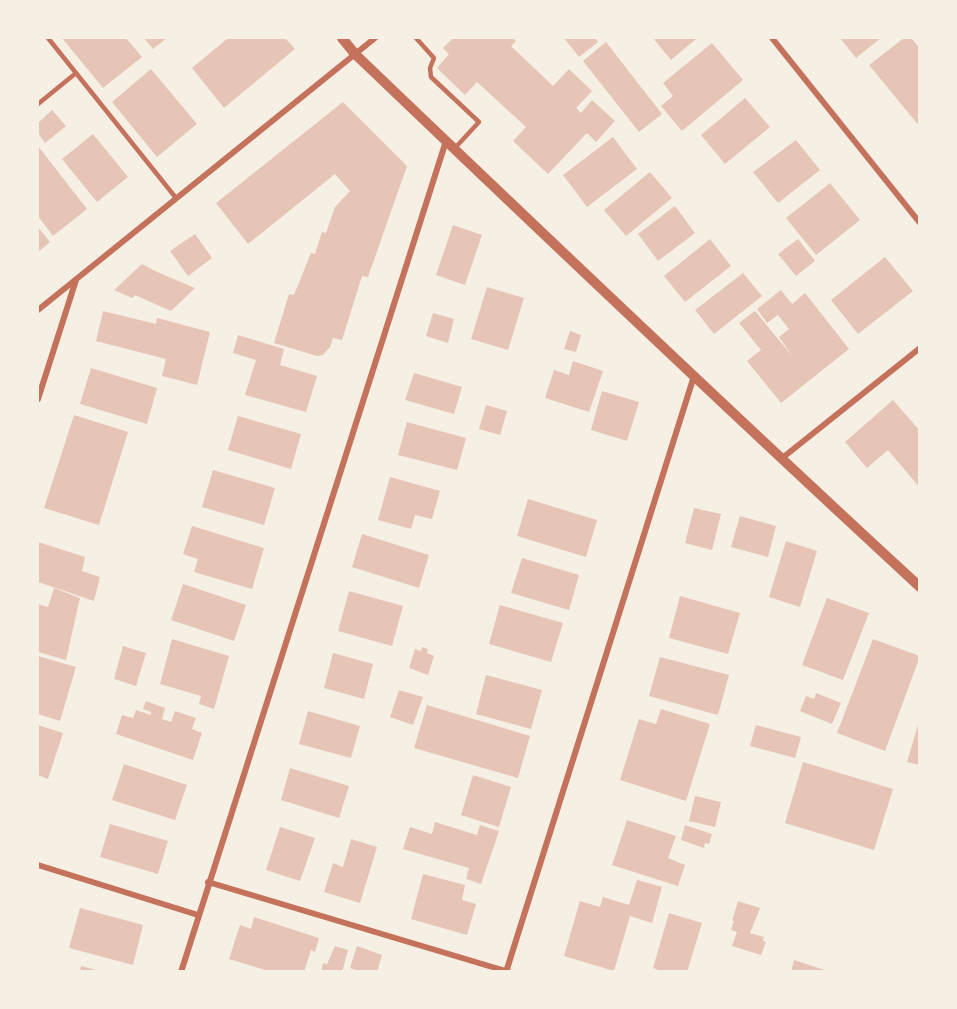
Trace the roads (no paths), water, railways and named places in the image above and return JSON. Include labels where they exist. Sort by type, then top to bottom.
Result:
[{"type":"street","points":[[342,38],[355,54],[450,145],[781,459],[920,587]]},
{"type":"street","points":[[38,310],[375,38]]},
{"type":"street","points":[[772,38],[920,223]]},
{"type":"street","points":[[181,972],[208,882],[450,145]]},
{"type":"street","points":[[38,399],[76,280]]},
{"type":"street","points":[[781,459],[920,348]]},
{"type":"street","points":[[208,882],[507,971],[694,376]]},
{"type":"street","points":[[38,865],[198,915]]},
{"type":"lane","points":[[48,38],[176,198]]},
{"type":"lane","points":[[416,38],[434,58],[430,68],[431,77],[479,122],[450,145]]},
{"type":"lane","points":[[38,104],[76,73]]}]
